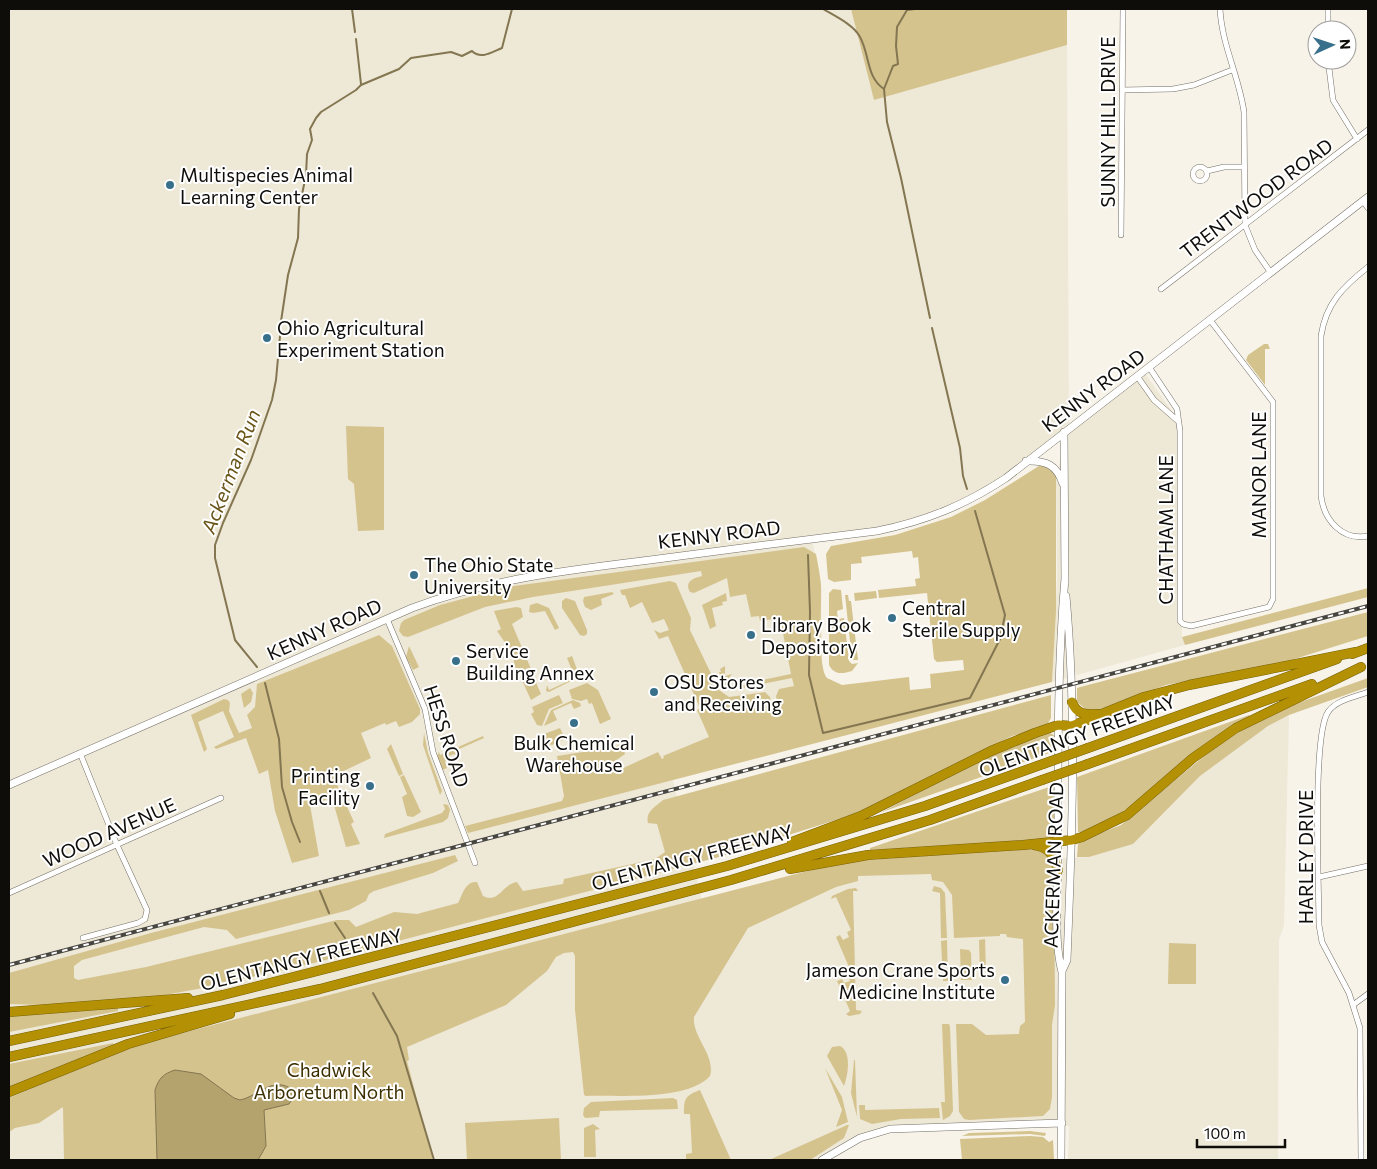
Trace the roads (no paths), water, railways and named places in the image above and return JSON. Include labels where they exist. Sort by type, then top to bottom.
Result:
[{"type":"highway","name":"OLENTANGY FREEWAY","points":[[9,1041],[223,996],[727,866],[925,806],[1368,648]]},
{"type":"highway","points":[[727,866],[861,816],[991,750],[1058,725],[1072,726],[1102,713],[1188,684],[1356,652]]},
{"type":"highway","points":[[731,880],[868,855],[1072,840],[1101,829],[1127,815],[1193,758],[1236,728],[1365,665]]},
{"type":"highway","name":"OLENTANGY FREEWAY","points":[[9,1056],[320,989],[731,880],[930,820],[1365,665]]},
{"type":"highway","points":[[1072,702],[1078,712],[1083,714],[1102,713]]},
{"type":"highway","points":[[1023,845],[1047,849],[1052,853],[1058,870]]},
{"type":"highway","points":[[9,1092],[128,1044],[320,989]]},
{"type":"highway","points":[[9,1012],[223,996]]},
{"type":"main road","name":"KENNY ROAD","points":[[9,785],[387,619],[438,599],[496,582],[589,567],[877,531],[905,525],[944,512],[976,497],[1026,461],[1366,199]]},
{"type":"main road","name":"ACKERMAN ROAD","points":[[1062,972],[1067,960],[1072,840],[1072,702],[1065,578],[1064,432]]},
{"type":"main road","points":[[1026,461],[1042,461],[1051,465],[1058,473],[1065,490]]},
{"type":"main road","name":"ACKERMAN ROAD","points":[[1062,1160],[1062,972],[1059,960],[1058,725],[1059,654],[1065,578]]},
{"type":"main road","points":[[822,1160],[860,1138],[890,1129],[1062,1123]]},
{"type":"street","name":"SUNNY HILL DRIVE","points":[[1121,235],[1123,9]]},
{"type":"street","points":[[1220,9],[1223,38],[1244,112],[1245,225],[1255,250],[1271,273]]},
{"type":"street","points":[[1122,90],[1173,90],[1194,85],[1232,70]]},
{"type":"street","points":[[1330,70],[1334,100],[1357,139]]},
{"type":"street","name":"TRENTWOOD ROAD","points":[[1161,289],[1368,130]]},
{"type":"street","points":[[1207,171],[1224,167],[1243,167]]},
{"type":"street","points":[[1366,199],[1368,208]]},
{"type":"street","points":[[1368,267],[1336,294],[1324,320],[1321,336],[1321,496],[1326,516],[1340,531],[1355,537],[1368,536]]},
{"type":"street","name":"MANOR LANE","points":[[1210,320],[1270,398],[1273,407],[1273,599],[1269,607],[1265,609],[1226,617]]},
{"type":"street","name":"CHATHAM LANE","points":[[1149,367],[1176,409],[1180,431],[1180,621],[1191,626],[1226,617]]},
{"type":"street","points":[[1137,376],[1154,400],[1178,421]]},
{"type":"street","name":"HESS ROAD","points":[[387,619],[425,709],[433,752],[475,863]]},
{"type":"street","name":"HARLEY DRIVE","points":[[1361,1160],[1361,1038],[1353,1005],[1322,942],[1320,925],[1321,730],[1327,713],[1333,706],[1368,692]]},
{"type":"street","points":[[80,753],[118,846],[145,904],[147,915],[145,919],[138,923],[83,938]]},
{"type":"street","name":"WOOD AVENUE","points":[[9,893],[118,846],[221,798]]},
{"type":"street","points":[[1319,877],[1368,866]]},
{"type":"street","points":[[1353,1005],[1368,994]]},
{"type":"waterway","name":"Ackerman Run","points":[[352,9],[355,32]]},
{"type":"waterway","name":"Ackerman Run","points":[[280,328],[288,275],[298,238],[299,209],[306,175],[307,154],[312,140],[310,129],[316,118],[321,112],[361,85],[399,69],[411,58],[451,52],[462,56],[472,51],[475,54],[483,55],[502,48],[512,9]]},
{"type":"waterway","points":[[823,9],[844,21],[857,33],[863,44],[871,72],[878,84],[884,89]]},
{"type":"waterway","points":[[915,9],[907,10],[897,27],[896,46],[898,64],[893,66],[884,89],[887,122],[901,178],[930,318]]},
{"type":"waterway","name":"Ackerman Run","points":[[356,39],[361,84]]},
{"type":"waterway","points":[[932,328],[960,448],[963,476],[967,489]]},
{"type":"waterway","name":"Ackerman Run","points":[[257,667],[235,640],[215,558],[215,545],[251,460],[272,400],[280,336]]},
{"type":"waterway","points":[[808,555],[810,612],[809,675],[823,733],[970,698],[1000,639],[1005,615],[975,511]]},
{"type":"waterway","name":"Ackerman Run","points":[[265,683],[279,739],[282,787],[300,842]]},
{"type":"waterway","name":"Ackerman Run","points":[[320,891],[329,913]]},
{"type":"waterway","name":"Ackerman Run","points":[[335,923],[345,938]]},
{"type":"waterway","name":"Ackerman Run","points":[[373,993],[397,1036],[434,1160]]},
{"type":"railway","points":[[9,965],[1368,606]]},
{"type":"place","name":"Multispecies Animal Learning Center","points":[[170,185]]},
{"type":"place","name":"Ohio Agricultural Experiment Station","points":[[267,338]]},
{"type":"place","name":"The Ohio State University","points":[[414,575]]},
{"type":"place","name":"Central Sterile Supply","points":[[892,618]]},
{"type":"place","name":"Library Book Depository","points":[[751,635]]},
{"type":"place","name":"Service Building Annex","points":[[456,661]]},
{"type":"place","name":"OSU Stores and Receiving","points":[[654,692]]},
{"type":"place","name":"Bulk Chemical Warehouse","points":[[574,723]]},
{"type":"place","name":"Printing Facility","points":[[370,786]]},
{"type":"place","name":"Jameson Crane Sports Medicine Institute","points":[[1005,980]]},
{"type":"park label","name":"Chadwick Arboretum North","points":[[329,1080]]}]
